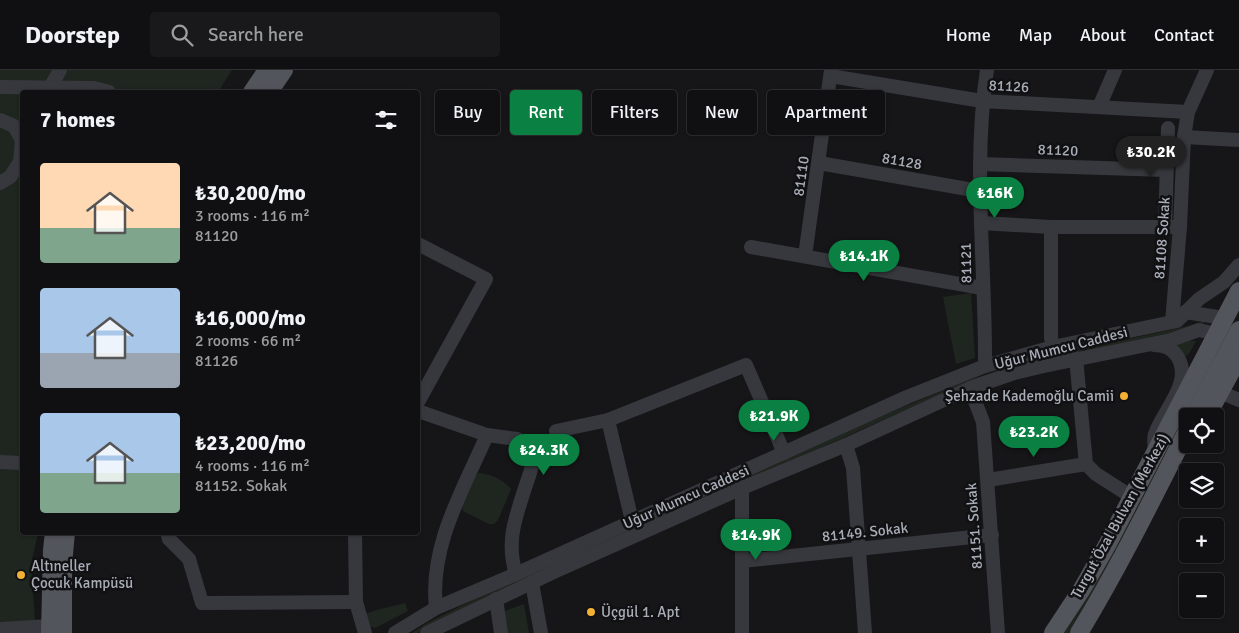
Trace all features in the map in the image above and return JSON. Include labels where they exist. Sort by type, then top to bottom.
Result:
[{"type":"main road","points":[[253,90],[266,70]]},
{"type":"main road","points":[[270,90],[284,70]]},
{"type":"main road","name":"Turgut Özal Bulvarı (Merkezi)","points":[[1053,633],[1082,589],[1226,325],[1239,291]]},
{"type":"main road","name":"Uğur Mumcu Caddesi","points":[[1226,325],[1237,342]]},
{"type":"main road","points":[[1211,408],[1220,392],[1237,342]]},
{"type":"main road","points":[[1199,408],[1237,342]]},
{"type":"main road","name":"Turgut Özal Bulvarı (Merkezi)","points":[[1079,633],[1100,599],[1142,521],[1179,447]]},
{"type":"main road","points":[[1142,521],[1187,453]]},
{"type":"main road","points":[[54,535],[52,550],[54,631]]},
{"type":"main road","points":[[54,631],[63,581],[66,535]]},
{"type":"street","points":[[51,86],[60,70]]},
{"type":"street","name":"81121","points":[[985,366],[979,191],[982,101],[987,70]]},
{"type":"street","points":[[1099,107],[1115,70]]},
{"type":"street","name":"81108 Sokak","points":[[1172,322],[1180,227],[1184,137],[1188,112],[1207,70]]},
{"type":"street","name":"81126","points":[[831,73],[982,101],[1188,112]]},
{"type":"street","name":"81110","points":[[805,256],[831,73]]},
{"type":"street","points":[[0,87],[51,86],[102,90]]},
{"type":"street","points":[[0,120],[14,126],[20,136]]},
{"type":"street","points":[[1165,228],[1168,128]]},
{"type":"street","points":[[1184,137],[1239,140]]},
{"type":"street","points":[[0,183],[10,177],[20,162]]},
{"type":"street","name":"81128","points":[[819,163],[979,191]]},
{"type":"street","name":"81120","points":[[980,164],[1166,170]]},
{"type":"street","points":[[981,223],[1051,227],[1180,227]]},
{"type":"street","points":[[1051,227],[1051,338],[1053,347]]},
{"type":"street","points":[[420,245],[486,279],[420,398]]},
{"type":"street","points":[[751,247],[982,288]]},
{"type":"street","points":[[1185,312],[1199,299],[1224,282],[1239,266]]},
{"type":"street","name":"Uğur Mumcu Caddesi","points":[[396,633],[436,608],[516,574],[907,398],[985,366],[1053,347],[1177,321],[1185,312],[1226,325]]},
{"type":"street","name":"Uğur Mumcu Caddesi","points":[[432,631],[496,599],[742,488],[846,445],[970,388],[1014,373],[1076,358],[1171,340],[1199,330],[1226,325]]},
{"type":"street","points":[[1146,344],[1162,345],[1173,350],[1178,357],[1182,369],[1178,390],[1154,435],[1155,453]]},
{"type":"street","points":[[1076,358],[1086,464],[1096,474],[1132,497]]},
{"type":"street","points":[[556,431],[608,420],[746,365],[784,453]]},
{"type":"street","name":"81151. Sokak","points":[[970,388],[983,422],[998,633]]},
{"type":"street","points":[[1220,392],[1239,400]]},
{"type":"street","points":[[420,412],[487,435],[518,439],[532,447],[534,461],[512,526],[511,546],[516,574]]},
{"type":"street","points":[[608,420],[632,521]]},
{"type":"street","points":[[436,608],[435,580],[444,532],[487,435]]},
{"type":"street","points":[[846,445],[853,468],[865,633]]},
{"type":"street","points":[[0,462],[20,463]]},
{"type":"street","points":[[988,480],[1086,464]]},
{"type":"street","points":[[742,488],[742,633]]},
{"type":"street","points":[[168,535],[169,539],[188,559],[202,603],[356,602]]},
{"type":"street","points":[[355,535],[356,602],[365,633]]},
{"type":"street","name":"81149. Sokak","points":[[742,561],[992,535]]},
{"type":"street","points":[[532,583],[540,633]]},
{"type":"street","points":[[496,599],[501,633]]},
{"type":"street","points":[[0,629],[54,631]]},
{"type":"shaded area","points":[[0,70],[232,70],[219,90],[20,90],[20,535],[38,535],[31,565],[36,633],[0,633]]},
{"type":"shaded area","points":[[971,293],[975,358],[956,364],[943,297]]},
{"type":"shaded area","points":[[1204,321],[1203,325],[1028,364],[962,385],[483,598],[417,633],[412,633],[427,623],[481,596],[853,428],[961,383],[1027,361]]},
{"type":"shaded area","points":[[1181,340],[1196,341],[1189,354],[1183,358],[1173,346]]},
{"type":"shaded area","points":[[1215,355],[1218,357],[1192,408],[1187,408]]},
{"type":"shaded area","points":[[1179,423],[1179,433],[1118,551],[1113,549]]},
{"type":"shaded area","points":[[478,473],[496,478],[511,489],[498,520],[494,524],[489,524],[463,511],[463,502],[467,491]]},
{"type":"shaded area","points":[[1111,551],[1116,554],[1070,633],[1062,633]]},
{"type":"shaded area","points":[[405,603],[408,611],[375,628],[369,626],[363,615],[378,610]]},
{"type":"shaded area","points":[[524,604],[529,633],[497,633],[494,615]]},
{"type":"place","name":"Şehzade Kademoğlu Camii","points":[[1124,396]]},
{"type":"place","name":"Altıneller Çocuk Kampüsü","points":[[21,575]]},
{"type":"place","name":"Üçgül 1. Apt","points":[[591,612]]}]
